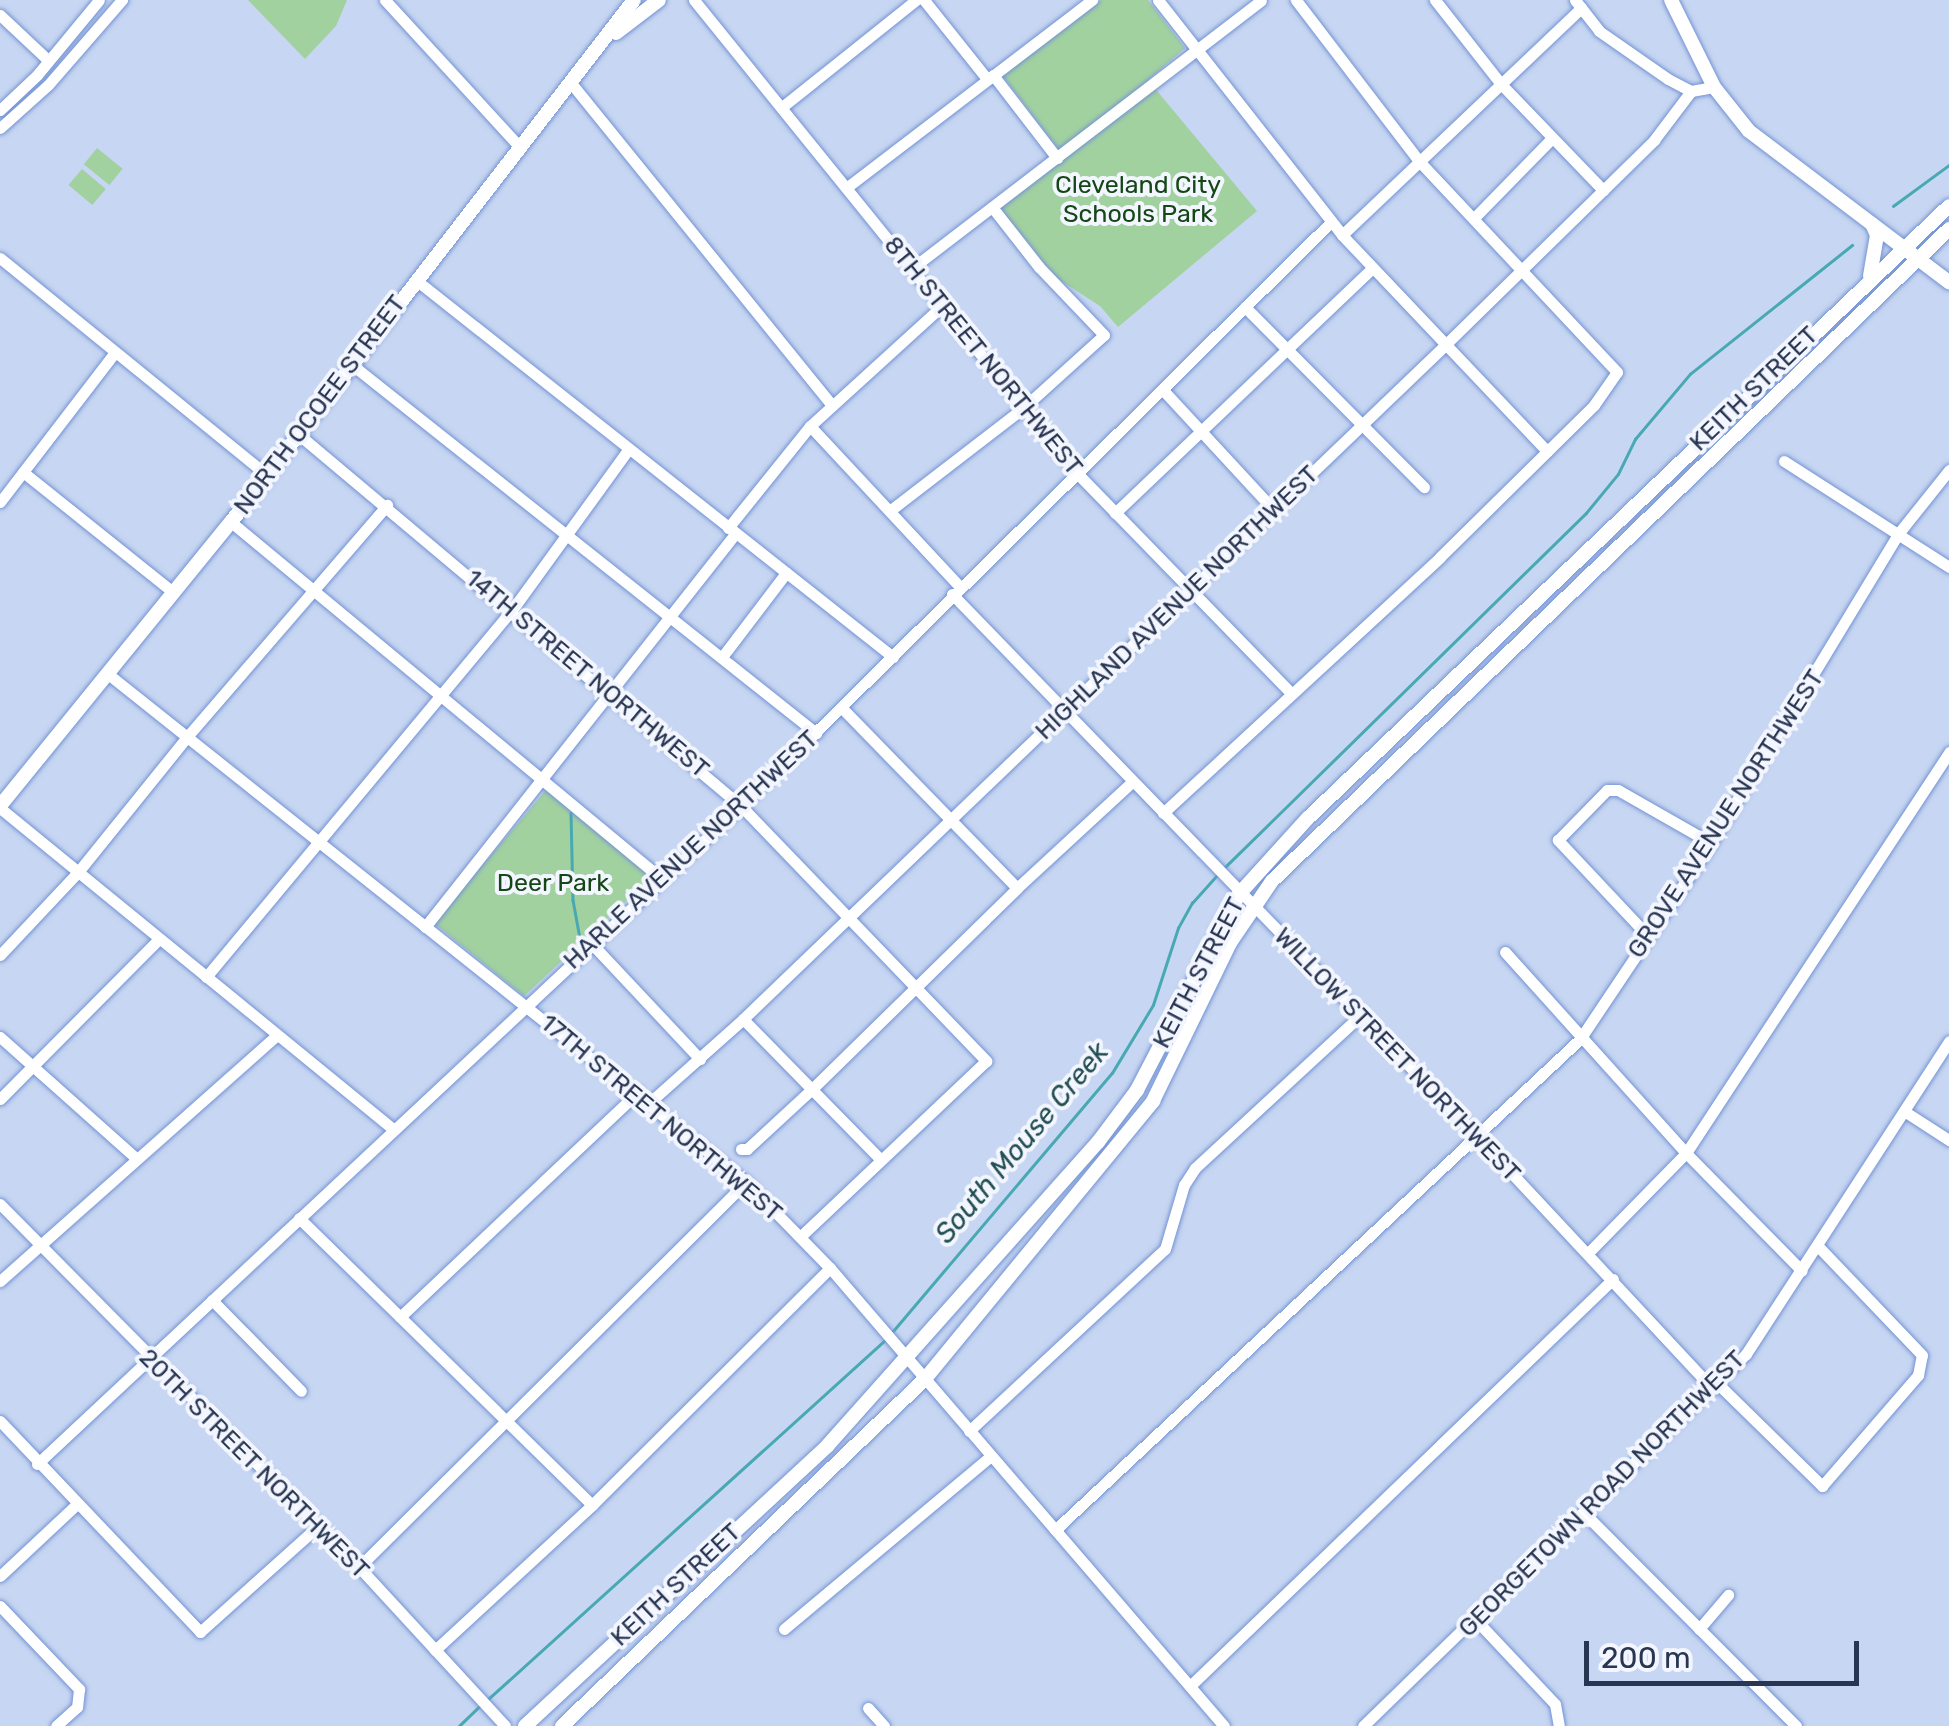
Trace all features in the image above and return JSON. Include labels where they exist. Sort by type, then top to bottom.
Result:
[{"type":"main road","name":"NORTH OCOEE STREET","points":[[2,800],[230,522],[634,0]]},
{"type":"main road","points":[[588,62],[659,0]]},
{"type":"main road","points":[[1671,0],[1714,87],[1740,122],[1771,150],[1949,282]]},
{"type":"main road","name":"KEITH STREET","points":[[525,1726],[824,1448],[903,1354],[1098,1142],[1138,1090],[1239,894],[1308,818],[1902,246],[1949,206]]},
{"type":"main road","points":[[1869,279],[1876,248],[1872,223]]},
{"type":"main road","name":"KEITH STREET","points":[[562,1726],[925,1379],[1152,1101],[1230,942],[1272,881],[1483,673],[1949,228]]},
{"type":"main road","points":[[1704,438],[1716,450]]},
{"type":"main road","points":[[1470,660],[1483,673]]},
{"type":"main road","points":[[824,1448],[860,1442]]},
{"type":"main road","points":[[599,1657],[625,1644],[644,1648]]},
{"type":"street","points":[[0,110],[100,0]]},
{"type":"street","points":[[0,128],[48,85],[122,0]]},
{"type":"street","points":[[385,0],[519,146]]},
{"type":"street","name":"8TH STREET NORTHWEST","points":[[694,0],[1075,471],[1292,693]]},
{"type":"street","points":[[782,107],[920,0],[1058,158]]},
{"type":"street","points":[[846,188],[1092,0]]},
{"type":"street","points":[[1158,0],[1342,236],[1548,451]]},
{"type":"street","points":[[912,269],[1261,0]]},
{"type":"street","points":[[1163,813],[1548,451],[1594,405],[1618,372],[1419,161],[1296,0]]},
{"type":"street","points":[[1435,0],[1500,83],[1603,190]]},
{"type":"street","points":[[1342,236],[1578,4],[1611,41],[1691,91],[1714,87]]},
{"type":"street","points":[[0,14],[48,60]]},
{"type":"street","points":[[571,83],[832,405]]},
{"type":"street","name":"HIGHLAND AVENUE NORTHWEST","points":[[650,1102],[744,1018],[1445,345],[1654,140],[1691,91]]},
{"type":"street","points":[[1474,218],[1552,138]]},
{"type":"street","points":[[892,509],[1022,408],[1104,336],[1039,267],[992,208]]},
{"type":"street","name":"HARLE AVENUE NORTHWEST","points":[[38,1464],[741,806],[1075,471],[1163,390],[1331,222]]},
{"type":"street","points":[[0,258],[266,475]]},
{"type":"street","points":[[1115,513],[1372,268]]},
{"type":"street","points":[[416,280],[893,657]]},
{"type":"street","points":[[426,927],[670,617],[810,426],[942,306]]},
{"type":"street","points":[[1245,307],[1424,487]]},
{"type":"street","points":[[0,502],[115,352]]},
{"type":"street","points":[[351,364],[816,732]]},
{"type":"street","points":[[1163,390],[1273,509]]},
{"type":"street","name":"WILLOW STREET NORTHWEST","points":[[810,426],[892,509],[956,590],[1064,712],[1716,1387],[1822,1486],[1918,1374],[1922,1355],[1818,1246]]},
{"type":"street","name":"14TH STREET NORTHWEST","points":[[298,434],[741,806],[986,1061],[880,1160]]},
{"type":"street","points":[[206,976],[512,610],[628,450]]},
{"type":"street","points":[[1784,461],[1949,567]]},
{"type":"street","name":"GROVE AVENUE NORTHWEST","points":[[1055,1530],[1580,1038],[1711,843],[1898,534],[1949,470]]},
{"type":"street","points":[[23,472],[174,592]]},
{"type":"street","points":[[0,954],[78,872],[186,738],[386,505]]},
{"type":"street","points":[[230,522],[662,879]]},
{"type":"street","points":[[722,658],[786,574]]},
{"type":"street","name":"17TH STREET NORTHWEST","points":[[108,674],[318,844],[638,1092],[746,1182],[830,1268],[1224,1726]]},
{"type":"street","points":[[842,708],[1017,888]]},
{"type":"street","points":[[1588,1253],[1686,1153],[1947,759]]},
{"type":"street","points":[[741,1149],[747,1149],[812,1089],[1017,888],[1132,782]]},
{"type":"street","points":[[1648,936],[1558,840],[1607,790],[1618,790],[1711,843]]},
{"type":"street","points":[[2,800],[78,872],[393,1129]]},
{"type":"street","points":[[0,1099],[160,939]]},
{"type":"street","points":[[592,944],[700,1059]]},
{"type":"street","points":[[1505,952],[1686,1153],[1802,1271]]},
{"type":"street","points":[[969,1431],[1165,1249],[1184,1186],[1195,1168],[1360,1016]]},
{"type":"street","points":[[744,1018],[880,1160],[801,1236]]},
{"type":"street","points":[[0,1282],[277,1035]]},
{"type":"street","points":[[0,1038],[137,1159]]},
{"type":"street","name":"GEORGETOWN ROAD NORTHWEST","points":[[1363,1726],[1746,1354],[1949,1041]]},
{"type":"street","points":[[400,1317],[638,1092]]},
{"type":"street","points":[[1904,1111],[1949,1140]]},
{"type":"street","points":[[1098,1142],[1112,1154]]},
{"type":"street","points":[[359,1567],[746,1182]]},
{"type":"street","name":"20TH STREET NORTHWEST","points":[[0,1204],[148,1358],[359,1567],[501,1722]]},
{"type":"street","points":[[299,1218],[592,1505]]},
{"type":"street","points":[[435,1650],[592,1505],[830,1268]]},
{"type":"street","points":[[1190,1686],[1612,1279]]},
{"type":"street","points":[[212,1300],[301,1391]]},
{"type":"street","points":[[0,1421],[200,1632],[318,1526]]},
{"type":"street","points":[[784,1629],[990,1456]]},
{"type":"street","points":[[0,1576],[77,1504]]},
{"type":"street","points":[[1585,1514],[1796,1726]]},
{"type":"street","points":[[717,1546],[734,1564]]},
{"type":"street","points":[[1698,1628],[1728,1595]]},
{"type":"street","points":[[0,1606],[79,1688],[77,1707],[56,1726]]},
{"type":"street","points":[[1476,1620],[1554,1704],[1558,1726]]},
{"type":"street","points":[[868,1708],[884,1726]]},
{"type":"green space","points":[[248,0],[347,0],[336,26],[305,59]]},
{"type":"green space","name":"Cleveland City Schools Park","points":[[1101,0],[1148,0],[1185,48],[1148,80],[1257,211],[1118,327],[1100,306],[1055,277],[1000,208],[1065,158],[1002,75]]},
{"type":"green space","points":[[97,148],[123,169],[109,185],[84,164]]},
{"type":"green space","points":[[82,169],[106,189],[92,205],[69,185]]},
{"type":"green space","name":"Deer Park","points":[[546,790],[652,877],[524,996],[434,923]]},
{"type":"waterway","name":"South Mouse Creek","points":[[1893,206],[1949,165]]},
{"type":"waterway","name":"South Mouse Creek","points":[[1224,868],[1586,513],[1618,474],[1635,439],[1690,374],[1852,245]]},
{"type":"waterway","points":[[571,813],[573,900],[581,944]]},
{"type":"waterway","name":"South Mouse Creek","points":[[893,1331],[1112,1073],[1153,1005],[1178,928],[1192,903],[1218,874]]},
{"type":"waterway","name":"South Mouse Creek","points":[[486,1701],[884,1341]]},
{"type":"waterway","name":"South Mouse Creek","points":[[459,1726],[480,1706]]}]
